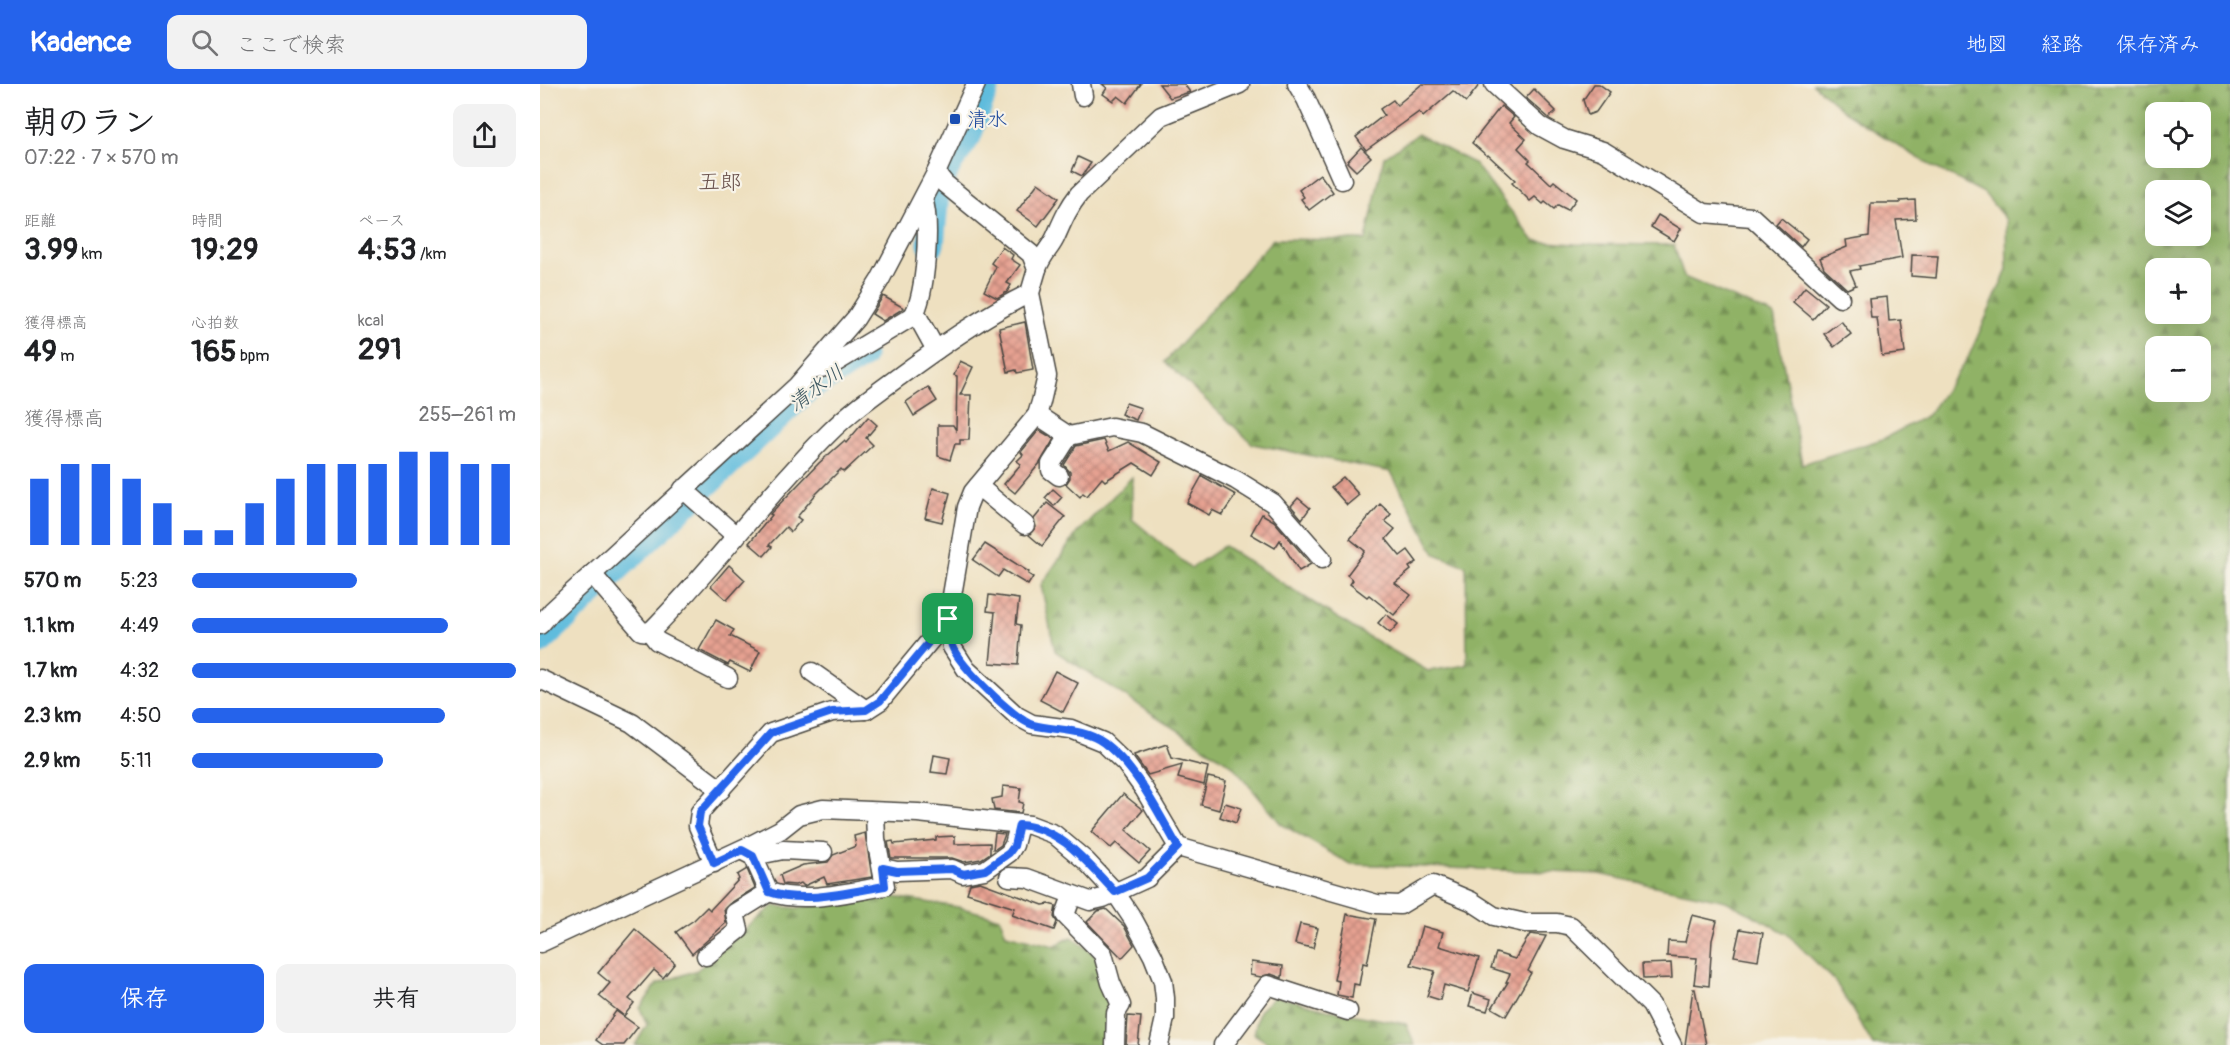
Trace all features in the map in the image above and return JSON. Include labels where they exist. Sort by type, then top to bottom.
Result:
[{"type":"street","points":[[540,625],[552,611],[683,489],[797,386],[856,318],[880,280],[923,199],[976,84]]},
{"type":"street","points":[[1240,84],[1161,116],[1079,194],[1068,207],[1055,238],[1041,256],[1030,293],[1047,376],[1037,415],[973,492],[967,507],[948,619],[952,647],[966,669],[1017,716],[1032,724],[1071,729],[1102,742],[1126,764],[1144,789],[1178,847],[1377,904],[1400,905],[1433,885],[1471,901],[1494,916],[1525,923],[1557,923],[1571,926],[1651,1005],[1672,1045]]},
{"type":"street","points":[[1297,84],[1342,180]]},
{"type":"street","points":[[1494,84],[1540,126],[1564,139],[1603,151],[1704,213],[1752,217],[1840,298]]},
{"type":"street","points":[[936,173],[945,184],[1030,254],[1036,269]]},
{"type":"street","points":[[812,370],[830,366],[913,316],[919,307],[925,262],[926,207],[923,199]]},
{"type":"street","points":[[650,632],[776,489],[857,407],[993,312],[1030,293]]},
{"type":"street","points":[[915,312],[936,350]]},
{"type":"street","points":[[1037,415],[1070,436]]},
{"type":"street","points":[[1059,476],[1051,470],[1051,464],[1070,436],[1112,427],[1142,433],[1226,474],[1273,503],[1322,559]]},
{"type":"street","points":[[978,486],[1025,525]]},
{"type":"street","points":[[683,489],[736,536]]},
{"type":"street","points":[[592,574],[641,631],[650,632],[657,642],[728,678]]},
{"type":"street","points":[[714,863],[698,826],[700,812],[771,733],[832,712],[866,710],[880,701],[948,619]]},
{"type":"street","points":[[812,672],[866,710]]},
{"type":"street","points":[[540,679],[632,723],[721,790]]},
{"type":"street","points":[[747,853],[799,815],[823,809],[918,813],[1030,825],[1054,834],[1086,861],[1115,892],[1143,937],[1163,981],[1165,1018],[1159,1045]]},
{"type":"street","points":[[747,853],[769,892],[782,897],[825,895],[885,886],[876,839],[875,812]]},
{"type":"street","points":[[883,868],[897,871],[952,869],[963,874],[985,870],[1009,853],[1014,846],[1019,825]]},
{"type":"street","points":[[1009,877],[1027,878],[1090,902],[1147,878],[1178,847]]},
{"type":"street","points":[[540,943],[714,863],[747,853],[783,850],[823,852]]},
{"type":"street","points":[[706,956],[739,930],[735,913],[769,892]]},
{"type":"street","points":[[1072,896],[1065,915],[1103,954],[1111,983],[1121,1005],[1116,1013],[1115,1045]]},
{"type":"street","points":[[1223,1045],[1268,986],[1348,1011]]},
{"type":"green space","points":[[1813,84],[2230,84],[2230,1045],[1873,1045],[1835,981],[1786,933],[1726,901],[1599,874],[1350,864],[1281,824],[1232,765],[1055,651],[1041,585],[1077,533],[1132,477],[1132,519],[1191,568],[1224,546],[1355,629],[1428,671],[1467,665],[1466,566],[1435,554],[1391,472],[1253,444],[1165,362],[1273,239],[1366,240],[1384,157],[1418,134],[1475,164],[1534,241],[1575,244],[1674,245],[1684,277],[1774,315],[1802,464],[1883,439],[1928,415],[1968,358],[2007,270],[2006,220],[1984,193],[1928,164],[1848,114]]},
{"type":"green space","points":[[887,896],[958,907],[1000,918],[1006,934],[1054,946],[1072,937],[1096,956],[1110,1011],[1110,1045],[635,1045],[647,1025],[640,1008],[657,984],[697,970],[773,906],[796,908]]},
{"type":"green space","points":[[1275,996],[1338,1012],[1406,1024],[1415,1045],[1271,1045],[1254,1034],[1259,1011]]},
{"type":"building","points":[[1102,84],[1141,84],[1127,103],[1118,96],[1113,101],[1103,94],[1107,88]]},
{"type":"building","points":[[1159,84],[1184,84],[1190,92],[1170,98]]},
{"type":"building","points":[[1422,84],[1480,84],[1466,102],[1453,91],[1423,117],[1419,112],[1366,150],[1356,137],[1384,115],[1380,109],[1393,100],[1397,105]]},
{"type":"building","points":[[1594,84],[1599,84],[1610,92],[1596,112],[1588,115],[1583,100]]},
{"type":"building","points":[[1534,89],[1556,111],[1549,118],[1526,98]]},
{"type":"building","points":[[1501,106],[1514,117],[1509,123],[1526,139],[1518,148],[1530,160],[1528,162],[1551,184],[1554,181],[1576,199],[1568,210],[1558,205],[1554,209],[1535,197],[1530,201],[1512,183],[1515,180],[1472,143]]},
{"type":"building","points":[[1361,147],[1371,157],[1356,171],[1347,162]]},
{"type":"building","points":[[1078,157],[1091,163],[1082,176],[1072,171]]},
{"type":"building","points":[[1320,174],[1333,192],[1309,210],[1301,199],[1304,197],[1299,190]]},
{"type":"building","points":[[1038,183],[1059,198],[1038,226],[1017,211]]},
{"type":"building","points":[[1915,200],[1916,219],[1896,220],[1902,258],[1859,266],[1860,269],[1850,271],[1856,285],[1847,289],[1824,268],[1820,258],[1847,247],[1846,240],[1869,236],[1871,203],[1900,203],[1900,201]]},
{"type":"building","points":[[1658,215],[1681,229],[1674,241],[1651,227]]},
{"type":"building","points":[[1781,218],[1807,239],[1801,247],[1776,224]]},
{"type":"building","points":[[1002,247],[1013,255],[1011,259],[1020,265],[1007,283],[1011,285],[1007,292],[997,298],[984,291],[996,267],[991,263]]},
{"type":"building","points":[[1912,255],[1938,256],[1936,278],[1911,276]]},
{"type":"building","points":[[1805,287],[1826,304],[1813,319],[1793,302]]},
{"type":"building","points":[[883,296],[904,308],[883,321],[872,314]]},
{"type":"building","points":[[1887,297],[1889,321],[1901,320],[1905,353],[1882,356],[1877,318],[1871,318],[1869,299]]},
{"type":"building","points":[[1841,321],[1851,334],[1834,347],[1824,334]]},
{"type":"building","points":[[1025,322],[1033,370],[1008,372],[999,328]]},
{"type":"building","points":[[960,361],[973,367],[960,395],[971,395],[969,440],[960,440],[960,444],[955,444],[950,460],[938,456],[938,425],[953,425],[956,430],[957,376],[954,375]]},
{"type":"building","points":[[928,387],[937,401],[914,416],[906,402]]},
{"type":"building","points":[[1126,403],[1141,408],[1136,420],[1121,414]]},
{"type":"building","points":[[868,417],[877,425],[866,438],[873,445],[844,472],[841,469],[816,494],[797,517],[801,520],[791,532],[786,527],[769,545],[772,547],[764,556],[749,543],[772,515],[770,514],[819,463],[844,441],[846,443]]},
{"type":"building","points":[[1039,430],[1054,439],[1040,463],[1015,493],[1004,484],[1021,464],[1017,461],[1023,455],[1021,452]]},
{"type":"building","points":[[1104,440],[1109,451],[1128,442],[1161,462],[1153,475],[1134,463],[1105,481],[1102,478],[1087,496],[1083,493],[1080,497],[1066,484],[1070,478],[1070,472],[1064,465],[1076,446]]},
{"type":"building","points":[[1202,476],[1236,495],[1222,515],[1212,510],[1209,515],[1187,503]]},
{"type":"building","points":[[1343,477],[1359,495],[1347,505],[1331,487]]},
{"type":"building","points":[[933,488],[950,493],[942,522],[925,518]]},
{"type":"building","points":[[1053,489],[1062,497],[1054,506],[1045,498]]},
{"type":"building","points":[[1298,498],[1310,508],[1302,519],[1291,506]]},
{"type":"building","points":[[1047,503],[1065,517],[1042,546],[1029,535],[1036,527],[1034,519]]},
{"type":"building","points":[[1380,504],[1391,514],[1385,521],[1395,529],[1386,539],[1400,556],[1408,550],[1417,562],[1409,567],[1411,570],[1395,583],[1411,595],[1394,615],[1369,595],[1367,597],[1350,584],[1353,580],[1347,575],[1365,551],[1350,539]]},
{"type":"building","points":[[1262,514],[1274,521],[1311,564],[1299,571],[1280,540],[1275,548],[1251,534]]},
{"type":"building","points":[[985,544],[1029,572],[1028,574],[1033,577],[1028,585],[1003,570],[998,577],[973,560]]},
{"type":"building","points":[[729,565],[745,580],[727,600],[711,586]]},
{"type":"building","points":[[989,595],[1019,599],[1016,624],[1021,625],[1018,665],[990,663],[995,612],[987,611]]},
{"type":"building","points":[[1386,614],[1398,624],[1390,633],[1378,623]]},
{"type":"building","points":[[716,620],[734,630],[730,636],[760,651],[750,672],[730,662],[728,665],[699,650]]},
{"type":"building","points":[[1055,671],[1078,683],[1063,712],[1040,700]]},
{"type":"building","points":[[1167,744],[1172,758],[1208,767],[1204,785],[1178,778],[1182,765],[1148,775],[1134,755]]},
{"type":"building","points":[[934,755],[950,758],[947,774],[931,772]]},
{"type":"building","points":[[1208,777],[1226,781],[1219,810],[1201,805]]},
{"type":"building","points":[[1003,786],[1021,788],[1019,802],[1023,803],[1021,813],[994,810],[992,799],[1002,797]]},
{"type":"building","points":[[1123,794],[1143,810],[1126,830],[1150,851],[1139,863],[1116,843],[1111,848],[1091,832]]},
{"type":"building","points":[[1225,803],[1241,808],[1236,823],[1220,817]]},
{"type":"building","points":[[865,833],[872,877],[827,884],[824,877],[804,886],[801,883],[783,884],[780,875],[803,865],[828,862],[833,855],[856,846],[854,836]]},
{"type":"building","points":[[995,833],[1005,834],[1001,845],[993,849]]},
{"type":"building","points":[[955,836],[955,844],[990,843],[990,853],[981,859],[964,862],[952,858],[891,858],[888,842],[893,841],[894,844]]},
{"type":"building","points":[[747,869],[755,888],[724,909],[726,923],[692,954],[676,932],[694,920],[707,907],[710,910],[739,879],[737,875]]},
{"type":"building","points":[[980,882],[1043,905],[1056,906],[1054,917],[1057,922],[1054,930],[1012,915],[1015,908],[967,893],[970,884]]},
{"type":"building","points":[[1106,909],[1124,926],[1134,945],[1122,958],[1087,922],[1098,911]]},
{"type":"building","points":[[1347,914],[1376,919],[1367,964],[1363,963],[1359,985],[1354,984],[1352,998],[1337,995],[1339,981],[1334,980]]},
{"type":"building","points":[[1692,915],[1717,921],[1712,940],[1709,986],[1694,984],[1697,958],[1667,956],[1668,941],[1685,942]]},
{"type":"building","points":[[1300,924],[1318,928],[1313,948],[1295,944]]},
{"type":"building","points":[[1422,926],[1443,932],[1439,946],[1479,958],[1468,992],[1444,985],[1440,1000],[1427,996],[1435,971],[1411,965]]},
{"type":"building","points":[[635,929],[675,963],[663,978],[654,970],[629,999],[634,1003],[624,1016],[599,996],[610,983],[598,973]]},
{"type":"building","points":[[1740,929],[1763,933],[1758,960],[1734,956]]},
{"type":"building","points":[[1530,934],[1546,936],[1528,971],[1531,973],[1506,1016],[1492,1008],[1508,982],[1506,982],[1510,974],[1491,968],[1496,953],[1515,959]]},
{"type":"building","points":[[1251,962],[1283,966],[1282,978],[1271,974],[1261,977],[1250,975]]},
{"type":"building","points":[[1671,963],[1672,978],[1643,979],[1642,964]]},
{"type":"building","points":[[1693,989],[1695,989],[1706,1045],[1685,1045]]},
{"type":"building","points":[[1473,993],[1491,999],[1487,1011],[1469,1006]]},
{"type":"building","points":[[616,1011],[638,1027],[624,1045],[603,1045],[596,1040]]},
{"type":"building","points":[[1128,1016],[1141,1017],[1138,1045],[1126,1045]]},
{"type":"waterway","name":"清水川","points":[[931,244],[936,195],[947,167],[968,136],[987,84]]},
{"type":"waterway","name":"清水川","points":[[540,641],[806,390],[862,356]]},
{"type":"place","name":"清水","points":[[955,119]]},
{"type":"district","name":"五郎","points":[[720,181]]},
{"type":"route","points":[[948,619],[952,647],[966,669],[1017,716],[1032,724],[1071,729],[1102,742],[1126,764],[1144,789],[1178,847],[1147,878],[1115,892],[1086,861],[1054,834],[1030,825],[1019,825],[1014,846],[1009,853],[985,870],[963,874],[952,869],[897,871],[883,868],[885,886],[825,895],[782,897],[769,892],[753,856],[742,850],[714,863],[698,826],[700,812],[771,733],[832,712],[866,710],[880,701],[948,619]]}]
